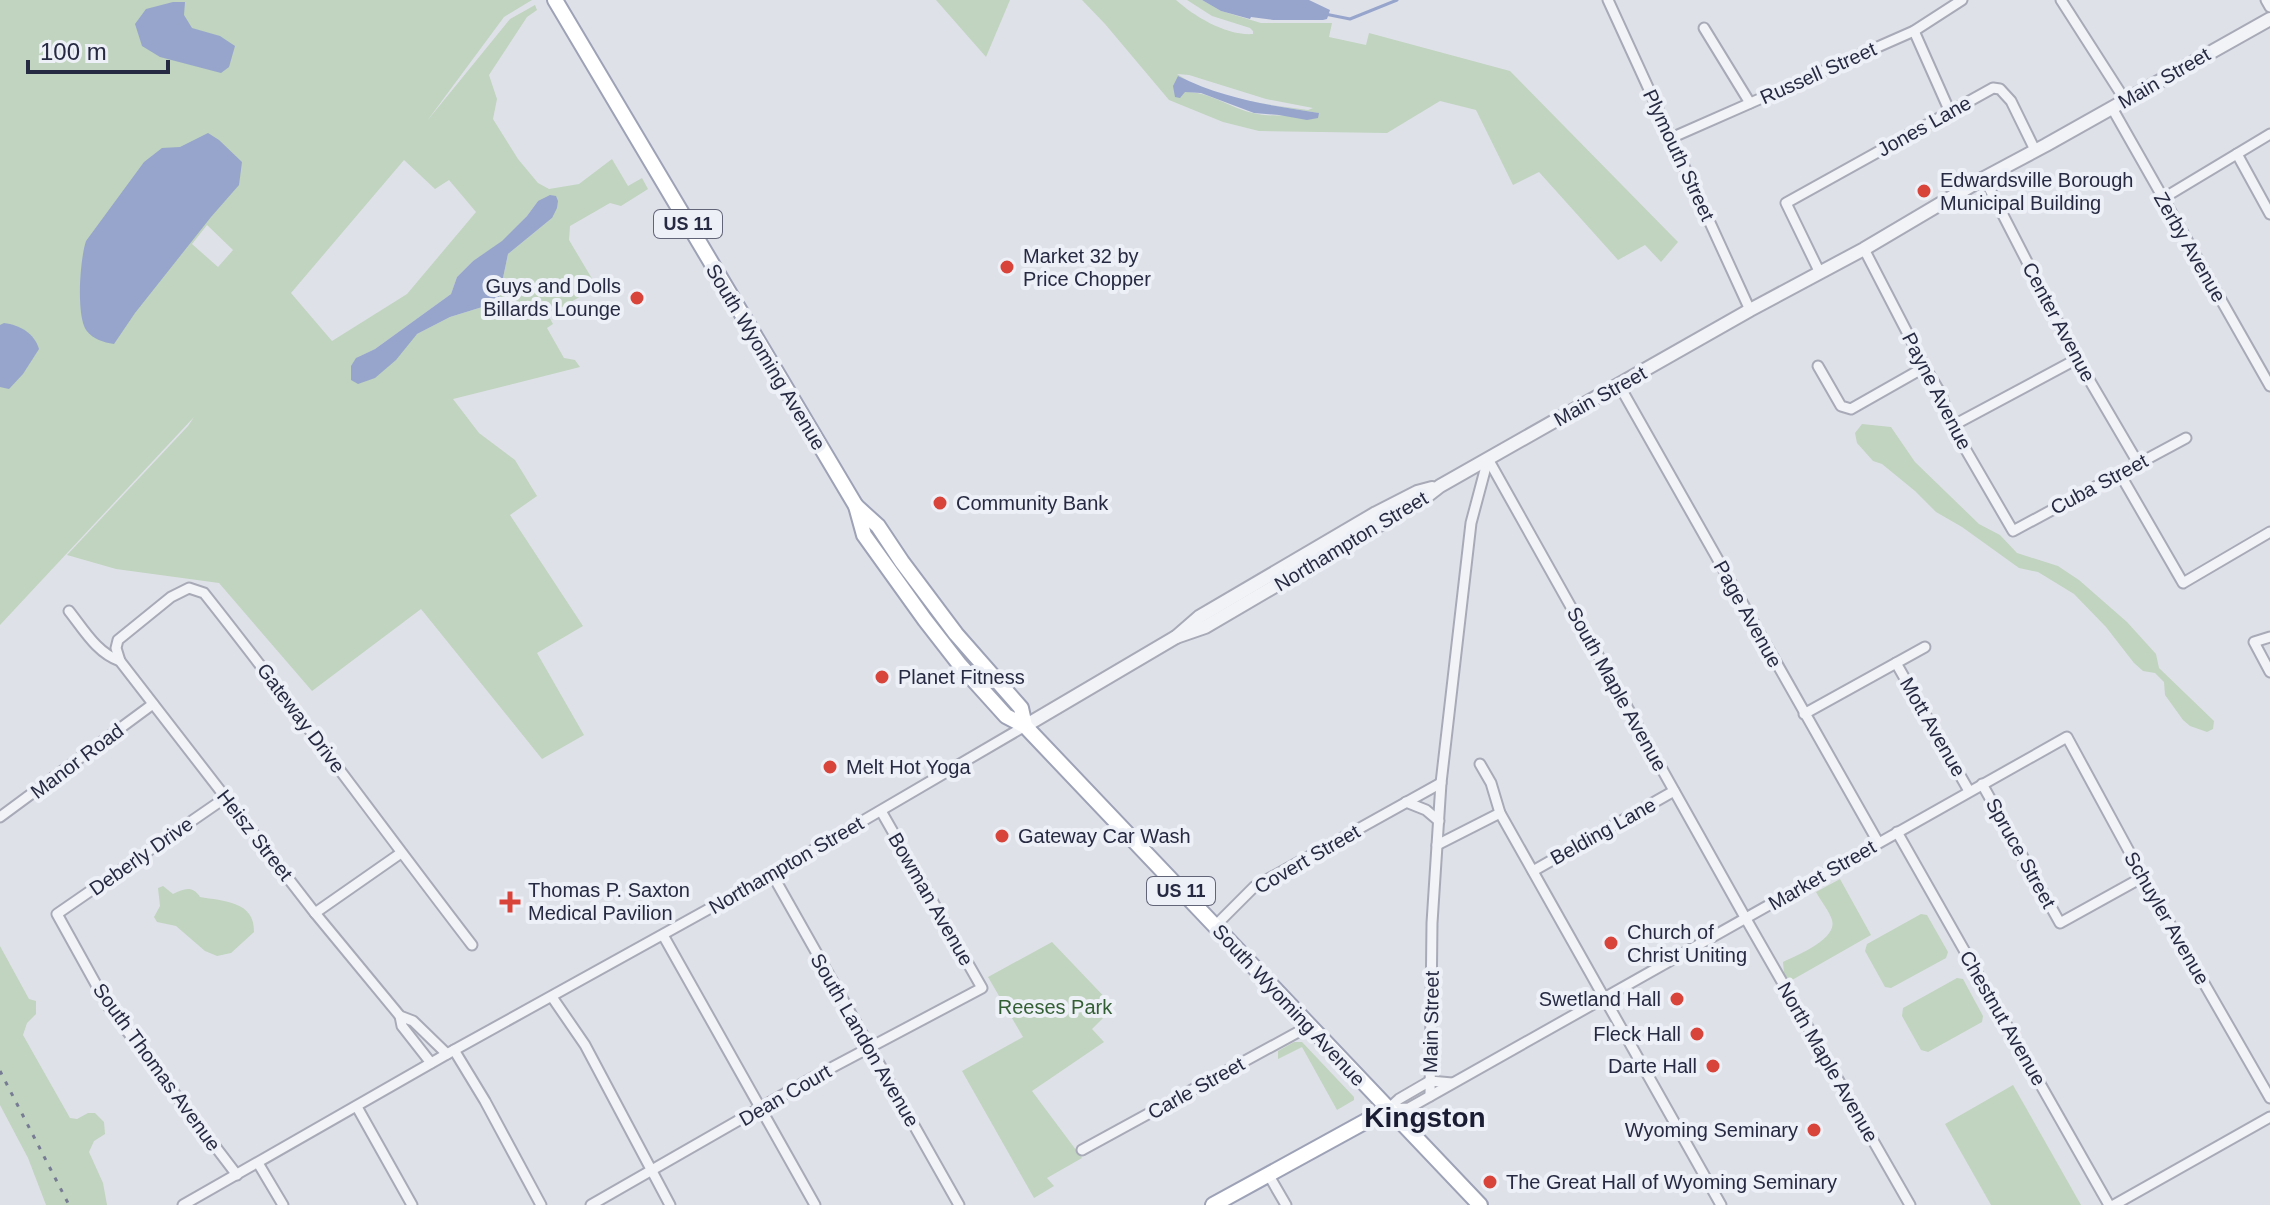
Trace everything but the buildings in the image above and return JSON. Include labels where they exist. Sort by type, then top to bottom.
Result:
[{"type":"main road","name":"South Wyoming Avenue","points":[[555,0],[856,506],[878,526],[956,634],[1021,708],[1025,726],[1388,1109]]},
{"type":"main road","name":"Market Street","points":[[1213,1205],[1388,1109]]},
{"type":"main road","name":"US 11","points":[[1388,1109],[1480,1205]]},
{"type":"street","name":"Plymouth Street","points":[[1608,0],[1750,310]]},
{"type":"street","name":"Russell Street","points":[[1671,138],[1914,31],[1962,0]]},
{"type":"street","points":[[2061,0],[2125,100]]},
{"type":"street","points":[[2266,0],[2270,7]]},
{"type":"street","name":"Main Street","points":[[1430,1096],[1431,942],[1441,783],[1471,523],[1488,459],[2270,19]]},
{"type":"street","points":[[1704,28],[1750,103]]},
{"type":"street","points":[[1914,31],[1950,112]]},
{"type":"street","name":"Jones Lane","points":[[1820,273],[1786,203],[1993,88],[2000,89],[2011,101],[2035,150]]},
{"type":"street","name":"Zerby Avenue","points":[[2112,108],[2270,386]]},
{"type":"street","points":[[2162,199],[2270,134]]},
{"type":"street","points":[[2237,154],[2270,214]]},
{"type":"street","name":"Center Avenue","points":[[1984,178],[2077,359],[2138,463]]},
{"type":"street","name":"Payne Avenue","points":[[1864,249],[1941,394],[1952,426],[2013,531]]},
{"type":"street","points":[[1952,426],[2077,359]]},
{"type":"street","points":[[1818,366],[1841,406],[1851,409],[1925,367]]},
{"type":"street","name":"Page Avenue","points":[[1619,385],[1878,842]]},
{"type":"street","name":"Cuba Street","points":[[2013,531],[2186,438]]},
{"type":"street","name":"Northampton Street","points":[[183,1205],[450,1052],[772,874],[1176,637],[1205,627],[1488,459]]},
{"type":"street","name":"South Maple Avenue","points":[[1488,459],[1746,919]]},
{"type":"street","points":[[2120,474],[2183,583],[2270,532]]},
{"type":"street","name":"Gateway Drive","points":[[120,661],[116,648],[118,640],[171,597],[189,588],[204,593],[287,697],[472,945]]},
{"type":"street","name":"Heisz Street","points":[[69,611],[98,648],[120,661],[315,913],[400,1016],[413,1021],[450,1052],[485,1101],[541,1205]]},
{"type":"street","points":[[2270,637],[2254,642],[2270,672]]},
{"type":"street","points":[[1804,714],[1925,647]]},
{"type":"street","name":"Mott Avenue","points":[[1896,663],[1969,791]]},
{"type":"street","name":"Manor Road","points":[[0,817],[153,704]]},
{"type":"street","name":"Market Street","points":[[1388,1109],[1409,1108],[2067,737]]},
{"type":"street","name":"Schuyler Avenue","points":[[2067,737],[2270,1098]]},
{"type":"street","points":[[1480,764],[1491,783],[1500,813],[1721,1205]]},
{"type":"street","name":"Covert Street","points":[[1215,926],[1254,887],[1441,783]]},
{"type":"street","name":"Spruce Street","points":[[1982,784],[2060,923],[2143,877]]},
{"type":"street","name":"Belding Lane","points":[[1533,871],[1674,791]]},
{"type":"street","name":"Deberly Drive","points":[[57,914],[225,798]]},
{"type":"street","points":[[1406,802],[1426,810],[1439,821]]},
{"type":"street","name":"Bowman Avenue","points":[[881,811],[982,988]]},
{"type":"street","points":[[1437,845],[1500,813]]},
{"type":"street","name":"Chestnut Avenue","points":[[1897,832],[2112,1205]]},
{"type":"street","points":[[315,913],[401,853]]},
{"type":"street","name":"South Landon Avenue","points":[[772,874],[959,1205]]},
{"type":"street","name":"South Thomas Avenue","points":[[57,914],[108,1006],[237,1175]]},
{"type":"street","name":"North Maple Avenue","points":[[1746,919],[1910,1205]]},
{"type":"street","points":[[663,935],[815,1205]]},
{"type":"street","name":"Dean Court","points":[[591,1205],[814,1077],[982,988]]},
{"type":"street","points":[[552,997],[585,1045],[670,1205]]},
{"type":"street","points":[[400,1016],[402,1026],[431,1063]]},
{"type":"street","name":"Carle Street","points":[[1082,1150],[1309,1026]]},
{"type":"street","points":[[1430,1081],[1452,1083]]},
{"type":"street","name":"Market Street","points":[[1388,1109],[1430,1081]]},
{"type":"street","points":[[357,1107],[412,1205]]},
{"type":"street","points":[[2112,1205],[2270,1117]]},
{"type":"street","points":[[258,1163],[283,1205]]},
{"type":"street","points":[[1268,1174],[1286,1205]]},
{"type":"green space","points":[[0,0],[532,0],[504,17],[427,121],[510,19],[535,5],[537,10],[527,17],[489,75],[497,99],[493,119],[518,159],[538,183],[549,189],[579,184],[612,159],[628,186],[642,178],[648,189],[621,206],[610,203],[570,226],[569,240],[597,287],[548,315],[553,324],[547,328],[564,358],[575,360],[580,367],[453,399],[479,433],[515,460],[537,496],[510,515],[583,626],[537,653],[584,735],[542,759],[421,609],[312,691],[219,583],[116,569],[67,555],[194,417],[0,625]],"holes":[[[404,160],[435,189],[449,180],[476,212],[407,294],[332,341],[291,293]],[[538,201],[552,218],[508,254],[499,297],[492,304],[450,317],[356,358],[375,349],[451,294],[457,277],[473,261],[502,242]],[[207,225],[233,250],[218,267],[192,244]]]},
{"type":"green space","points":[[936,0],[1010,0],[986,57]]},
{"type":"green space","points":[[1082,0],[1176,0],[1212,24],[1233,32],[1253,34],[1250,28],[1212,16],[1187,0],[1202,0],[1221,11],[1261,23],[1332,23],[1329,37],[1366,45],[1369,33],[1510,71],[1678,242],[1661,262],[1645,245],[1618,260],[1539,172],[1513,185],[1476,110],[1440,101],[1387,133],[1259,131],[1223,122],[1169,100]],"holes":[[[1177,74],[1266,99],[1313,108],[1308,110],[1226,96],[1318,113],[1277,115],[1244,111],[1203,94],[1185,92],[1178,76],[1206,90],[1221,94]]]},
{"type":"green space","points":[[1862,424],[1891,427],[1915,462],[1979,524],[2000,535],[2017,553],[2058,566],[2079,580],[2127,622],[2156,654],[2159,668],[2214,721],[2213,729],[2207,732],[2183,720],[2165,695],[2164,682],[2155,673],[2143,671],[2134,663],[2106,627],[2074,594],[2038,572],[2019,568],[1936,512],[1882,464],[1873,461],[1857,443],[1855,433]]},
{"type":"green space","points":[[1840,879],[1871,935],[1785,984],[1783,962],[1815,946],[1829,934],[1832,920],[1816,892]]},
{"type":"green space","points":[[163,886],[173,894],[191,889],[200,897],[236,904],[249,914],[254,932],[231,953],[217,956],[205,951],[176,926],[157,922],[154,917],[160,906],[158,888]]},
{"type":"green space","points":[[1921,914],[1927,915],[1948,952],[1946,958],[1891,988],[1885,987],[1865,951],[1867,944]]},
{"type":"green space","name":"Reeses Park","points":[[1052,942],[1114,1007],[1092,1029],[1104,1042],[1032,1091],[1082,1158],[1047,1178],[1054,1186],[1034,1198],[962,1071],[1023,1037],[988,977]]},
{"type":"green space","points":[[0,946],[29,999],[36,1001],[36,1014],[27,1023],[23,1035],[70,1118],[95,1113],[104,1122],[105,1134],[94,1141],[89,1152],[103,1183],[107,1205],[46,1205],[28,1158],[0,1105]]},
{"type":"green space","points":[[1957,978],[1963,979],[1983,1016],[1982,1022],[1928,1052],[1921,1050],[1902,1016],[1903,1008]]},
{"type":"green space","points":[[1294,1042],[1302,1042],[1354,1100],[1337,1110],[1302,1047],[1278,1059],[1278,1051]]},
{"type":"green space","points":[[2013,1085],[2081,1205],[1991,1205],[1945,1124]]},
{"type":"water","points":[[1202,0],[1309,0],[1330,10],[1327,19],[1323,20],[1250,19],[1221,11]]},
{"type":"water","points":[[185,2],[184,15],[192,28],[220,36],[235,46],[229,67],[221,73],[160,57],[142,46],[135,24],[146,9]]},
{"type":"water","points":[[1178,76],[1230,96],[1319,113],[1318,118],[1307,120],[1254,113],[1201,93],[1185,92],[1180,98],[1175,97],[1173,86]]},
{"type":"water","points":[[208,133],[242,162],[239,185],[135,313],[114,344],[95,338],[86,330],[81,312],[81,273],[86,241],[144,162],[162,148],[180,147]]},
{"type":"water","points":[[550,195],[556,196],[558,201],[552,218],[508,254],[499,297],[492,304],[450,317],[417,334],[396,360],[375,378],[358,384],[351,380],[351,366],[356,358],[375,349],[451,294],[457,277],[473,261],[502,241],[538,201]]},
{"type":"water","points":[[4,323],[26,331],[39,349],[9,389],[0,387],[0,325]]},
{"type":"waterway","points":[[1325,14],[1350,19],[1397,0]]},
{"type":"railway","points":[[0,1071],[69,1205]]},
{"type":"place","name":"Edwardsville Borough Municipal Building","points":[[1924,191]]},
{"type":"place","name":"Market 32 by Price Chopper","points":[[1007,267]]},
{"type":"place","name":"Guys and Dolls Billards Lounge","points":[[637,298]]},
{"type":"place","name":"Community Bank","points":[[940,503]]},
{"type":"place","name":"Planet Fitness","points":[[882,677]]},
{"type":"place","name":"Melt Hot Yoga","points":[[830,767]]},
{"type":"place","name":"Gateway Car Wash","points":[[1002,836]]},
{"type":"place","name":"Thomas P. Saxton Medical Pavilion","points":[[510,902]]},
{"type":"place","name":"Church of Christ Uniting","points":[[1611,943]]},
{"type":"place","name":"Swetland Hall","points":[[1677,999]]},
{"type":"place","name":"Fleck Hall","points":[[1697,1034]]},
{"type":"place","name":"Darte Hall","points":[[1713,1066]]},
{"type":"place","name":"Wyoming Seminary","points":[[1814,1130]]},
{"type":"place","name":"The Great Hall of Wyoming Seminary","points":[[1490,1182]]},
{"type":"district","name":"Kingston","points":[[1425,1117]]}]
